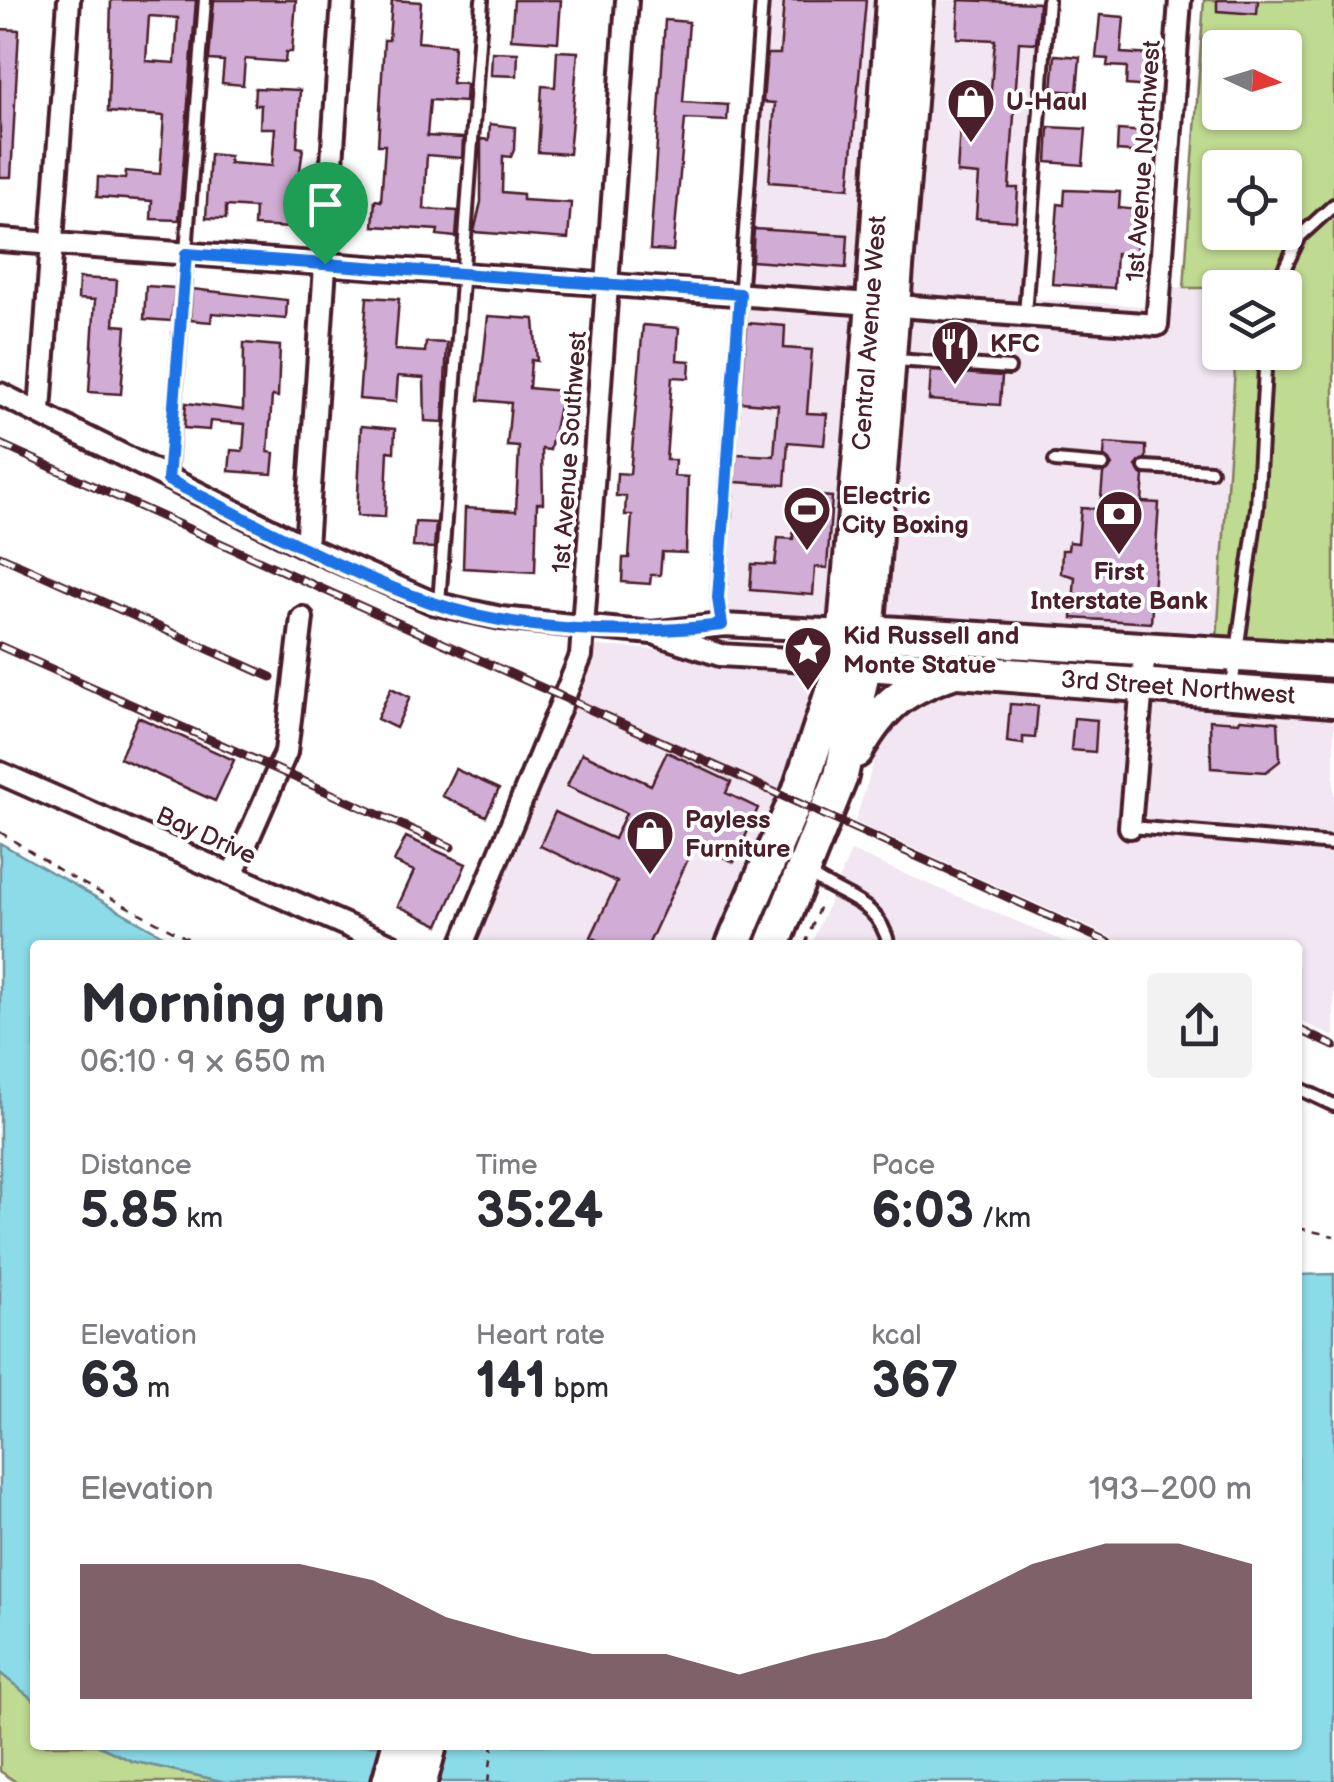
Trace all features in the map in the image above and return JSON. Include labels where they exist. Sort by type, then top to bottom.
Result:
[{"type":"main road","name":"Central Avenue West","points":[[776,940],[815,879],[841,776],[892,359],[884,304],[893,0]]},
{"type":"main road","name":"Central Avenue West","points":[[735,940],[856,647],[884,304],[917,0]]},
{"type":"main road","name":"3rd Street Northwest","points":[[856,647],[1145,649],[1334,662]]},
{"type":"main road","name":"3rd Street Northwest","points":[[856,647],[958,670],[1334,700]]},
{"type":"main road","points":[[841,776],[876,714],[919,682],[958,670]]},
{"type":"main road","points":[[389,1782],[397,1750]]},
{"type":"main road","points":[[420,1782],[429,1750]]},
{"type":"street","points":[[40,410],[69,0]]},
{"type":"street","points":[[306,547],[343,0]]},
{"type":"street","name":"1st Avenue Southwest","points":[[464,940],[577,666],[583,627],[627,0]]},
{"type":"street","name":"1st Avenue Northwest","points":[[1025,315],[1157,325],[1180,0]]},
{"type":"street","points":[[0,240],[1025,315]]},
{"type":"street","points":[[0,394],[40,410],[168,480],[306,547],[439,604],[501,618],[652,633],[722,625],[856,647]]},
{"type":"street","points":[[232,875],[286,752],[302,618]]},
{"type":"street","points":[[652,633],[720,655],[856,647]]},
{"type":"street","points":[[1130,827],[1145,649]]},
{"type":"street","name":"Bay Drive","points":[[0,773],[380,940]]},
{"type":"lane","points":[[168,480],[206,0]]},
{"type":"lane","points":[[439,604],[482,0]]},
{"type":"lane","points":[[722,625],[718,598],[762,0]]},
{"type":"lane","points":[[1025,315],[1048,0]]},
{"type":"lane","points":[[1284,270],[1300,236],[1334,206]]},
{"type":"lane","points":[[892,359],[1009,368]]},
{"type":"lane","points":[[1231,693],[1257,508],[1265,370]]},
{"type":"lane","points":[[1055,460],[1104,464]]},
{"type":"lane","points":[[1145,468],[1211,472]]},
{"type":"lane","points":[[1130,827],[1334,844]]},
{"type":"lane","points":[[815,879],[872,909],[884,926],[887,940]]},
{"type":"lane","points":[[1302,1090],[1334,1104]]},
{"type":"path","points":[[0,832],[69,876],[191,940]]},
{"type":"path","points":[[806,940],[815,879]]},
{"type":"path","points":[[1302,1229],[1334,1236]]},
{"type":"path","points":[[488,1782],[492,1750]]},
{"type":"shaded area","points":[[762,0],[891,0],[846,631],[722,625],[718,598]]},
{"type":"shaded area","points":[[917,0],[1048,0],[1027,298],[1157,307],[1160,286],[1202,290],[1202,370],[1234,370],[1216,654],[870,632]]},
{"type":"shaded area","points":[[582,645],[842,662],[735,940],[464,940]]},
{"type":"shaded area","points":[[919,683],[1334,700],[1334,1037],[1302,1022],[1302,940],[1118,940],[855,822],[884,729]]},
{"type":"shaded area","points":[[851,851],[1060,940],[813,940]]},
{"type":"green space","points":[[1204,0],[1334,0],[1334,662],[1216,654],[1235,370],[1302,370],[1302,270],[1202,270],[1202,288],[1184,288]]},
{"type":"green space","points":[[0,1673],[30,1697],[30,1750],[108,1750],[132,1761],[226,1782],[16,1782],[0,1771]]},
{"type":"water","points":[[0,843],[171,940],[30,940],[30,1697],[0,1673]]},
{"type":"water","points":[[1334,1274],[1334,1782],[226,1782],[132,1761],[108,1750],[1302,1750],[1302,1275]]},
{"type":"building","points":[[111,0],[196,0],[179,220],[151,219],[152,201],[97,197],[98,177],[125,179],[126,171],[160,174],[164,116],[108,112]],"holes":[[[149,16],[178,18],[175,63],[146,61]]]},
{"type":"building","points":[[214,0],[296,0],[292,52],[286,52],[285,62],[245,59],[243,85],[222,83],[224,61],[209,60]]},
{"type":"building","points":[[392,0],[421,2],[418,42],[454,45],[452,83],[466,84],[465,102],[430,100],[427,136],[463,138],[462,158],[427,155],[424,209],[458,211],[456,237],[437,235],[438,230],[373,226],[375,200],[381,201],[385,145],[378,145],[384,40],[389,40]]},
{"type":"building","points":[[514,0],[561,0],[558,42],[511,39]]},
{"type":"building","points":[[784,0],[866,0],[849,188],[769,182],[775,103],[763,102],[767,54],[780,54]]},
{"type":"building","points":[[959,0],[1039,3],[1036,43],[1019,42],[1009,188],[1018,188],[1016,221],[976,218],[979,175],[957,173],[961,112],[989,114],[995,40],[957,38]]},
{"type":"building","points":[[1217,0],[1258,0],[1257,14],[1217,11]]},
{"type":"building","points":[[1100,15],[1124,17],[1121,53],[1152,55],[1149,87],[1126,85],[1127,67],[1107,66],[1108,59],[1096,58]]},
{"type":"building","points":[[665,20],[689,22],[683,102],[728,105],[727,121],[685,119],[673,251],[650,250]]},
{"type":"building","points":[[0,29],[19,30],[11,177],[0,177]]},
{"type":"building","points":[[557,51],[578,52],[569,154],[538,152],[542,86],[555,87]]},
{"type":"building","points":[[492,52],[518,53],[517,76],[491,75]]},
{"type":"building","points":[[1055,55],[1080,57],[1077,92],[1052,90]]},
{"type":"building","points":[[255,88],[300,90],[297,147],[303,148],[292,228],[254,226],[255,208],[226,206],[226,219],[206,218],[210,154],[230,156],[229,163],[272,166],[275,128],[260,128],[261,105],[254,105]]},
{"type":"building","points":[[490,124],[515,127],[514,150],[511,157],[503,156],[502,192],[523,194],[523,200],[571,203],[568,239],[474,232],[481,202],[481,139],[489,140]]},
{"type":"building","points":[[1049,127],[1086,129],[1083,165],[1047,162]]},
{"type":"building","points":[[1118,130],[1146,132],[1144,153],[1117,151]]},
{"type":"building","points":[[1065,190],[1120,192],[1119,208],[1139,210],[1136,254],[1116,253],[1114,288],[1052,284],[1058,204],[1064,205]]},
{"type":"building","points":[[754,229],[848,235],[846,268],[752,261]]},
{"type":"building","points":[[79,278],[117,280],[114,325],[126,326],[121,394],[89,392],[95,300],[78,299]]},
{"type":"building","points":[[146,286],[175,288],[171,321],[144,319]]},
{"type":"building","points":[[192,289],[287,300],[286,319],[212,313],[211,322],[190,320]]},
{"type":"building","points":[[367,297],[399,299],[395,350],[425,352],[426,342],[447,343],[443,422],[425,421],[424,378],[398,376],[396,402],[359,399]]},
{"type":"building","points":[[488,316],[534,319],[537,361],[531,360],[529,388],[562,391],[550,450],[542,449],[543,503],[537,503],[535,572],[463,568],[465,508],[516,511],[519,447],[507,446],[511,403],[479,400]]},
{"type":"building","points":[[747,323],[785,326],[784,348],[812,350],[807,413],[827,414],[824,445],[788,442],[785,485],[735,482],[737,454],[774,456],[778,405],[741,402]]},
{"type":"building","points":[[643,325],[679,328],[677,360],[690,361],[689,378],[672,377],[666,460],[675,460],[674,476],[688,477],[686,553],[662,552],[660,575],[651,575],[650,584],[622,582],[623,558],[629,558],[632,515],[625,515],[626,496],[616,496],[617,473],[630,474]]},
{"type":"building","points":[[244,343],[280,346],[278,397],[272,396],[268,452],[274,453],[272,474],[229,471],[231,450],[243,451],[245,424],[210,421],[209,430],[184,428],[186,403],[243,410]]},
{"type":"building","points":[[931,371],[1002,376],[1000,405],[929,400]]},
{"type":"building","points":[[361,426],[395,429],[394,452],[388,451],[385,517],[357,516]]},
{"type":"building","points":[[1105,443],[1146,446],[1146,458],[1136,466],[1144,476],[1142,502],[1159,503],[1151,623],[1072,618],[1075,577],[1061,573],[1062,550],[1068,550],[1069,542],[1078,543],[1081,508],[1100,509],[1103,474],[1112,465],[1104,456]]},
{"type":"building","points":[[796,494],[832,497],[827,568],[815,567],[813,595],[750,590],[752,564],[775,565],[778,538],[793,539]]},
{"type":"building","points":[[415,522],[436,523],[434,548],[413,547]]},
{"type":"building","points":[[391,688],[410,697],[396,728],[377,719]]},
{"type":"building","points":[[1010,704],[1038,706],[1035,738],[1023,737],[1023,744],[1007,742]]},
{"type":"building","points":[[138,717],[234,760],[215,801],[120,758]]},
{"type":"building","points":[[1074,718],[1097,720],[1095,752],[1071,750]]},
{"type":"building","points":[[1210,720],[1278,722],[1280,761],[1266,772],[1211,768]]},
{"type":"building","points":[[667,752],[731,782],[726,793],[758,808],[734,862],[695,844],[650,940],[597,940],[591,937],[617,882],[540,846],[555,812],[614,839],[626,813],[567,786],[582,753],[651,785]]},
{"type":"building","points":[[455,769],[499,789],[486,816],[442,796]]},
{"type":"building","points":[[406,837],[466,864],[439,925],[398,906],[414,871],[394,862]]},
{"type":"railway","points":[[0,444],[1103,940]]},
{"type":"railway","points":[[0,556],[271,677]]},
{"type":"railway","points":[[0,646],[451,847]]},
{"type":"railway","points":[[1302,1031],[1334,1046]]},
{"type":"place","name":"U-Haul","points":[[971,144]]},
{"type":"place","name":"KFC","points":[[955,386]]},
{"type":"place","name":"Electric City Boxing","points":[[807,552]]},
{"type":"place","name":"First Interstate Bank","points":[[1119,556]]},
{"type":"place","name":"Kid Russell and Monte Statue","points":[[808,692]]},
{"type":"place","name":"Payless Furniture","points":[[650,876]]},
{"type":"route","points":[[186,254],[325,264],[740,294],[718,598],[722,625],[652,633],[501,618],[433,603],[168,480],[186,254]]}]
